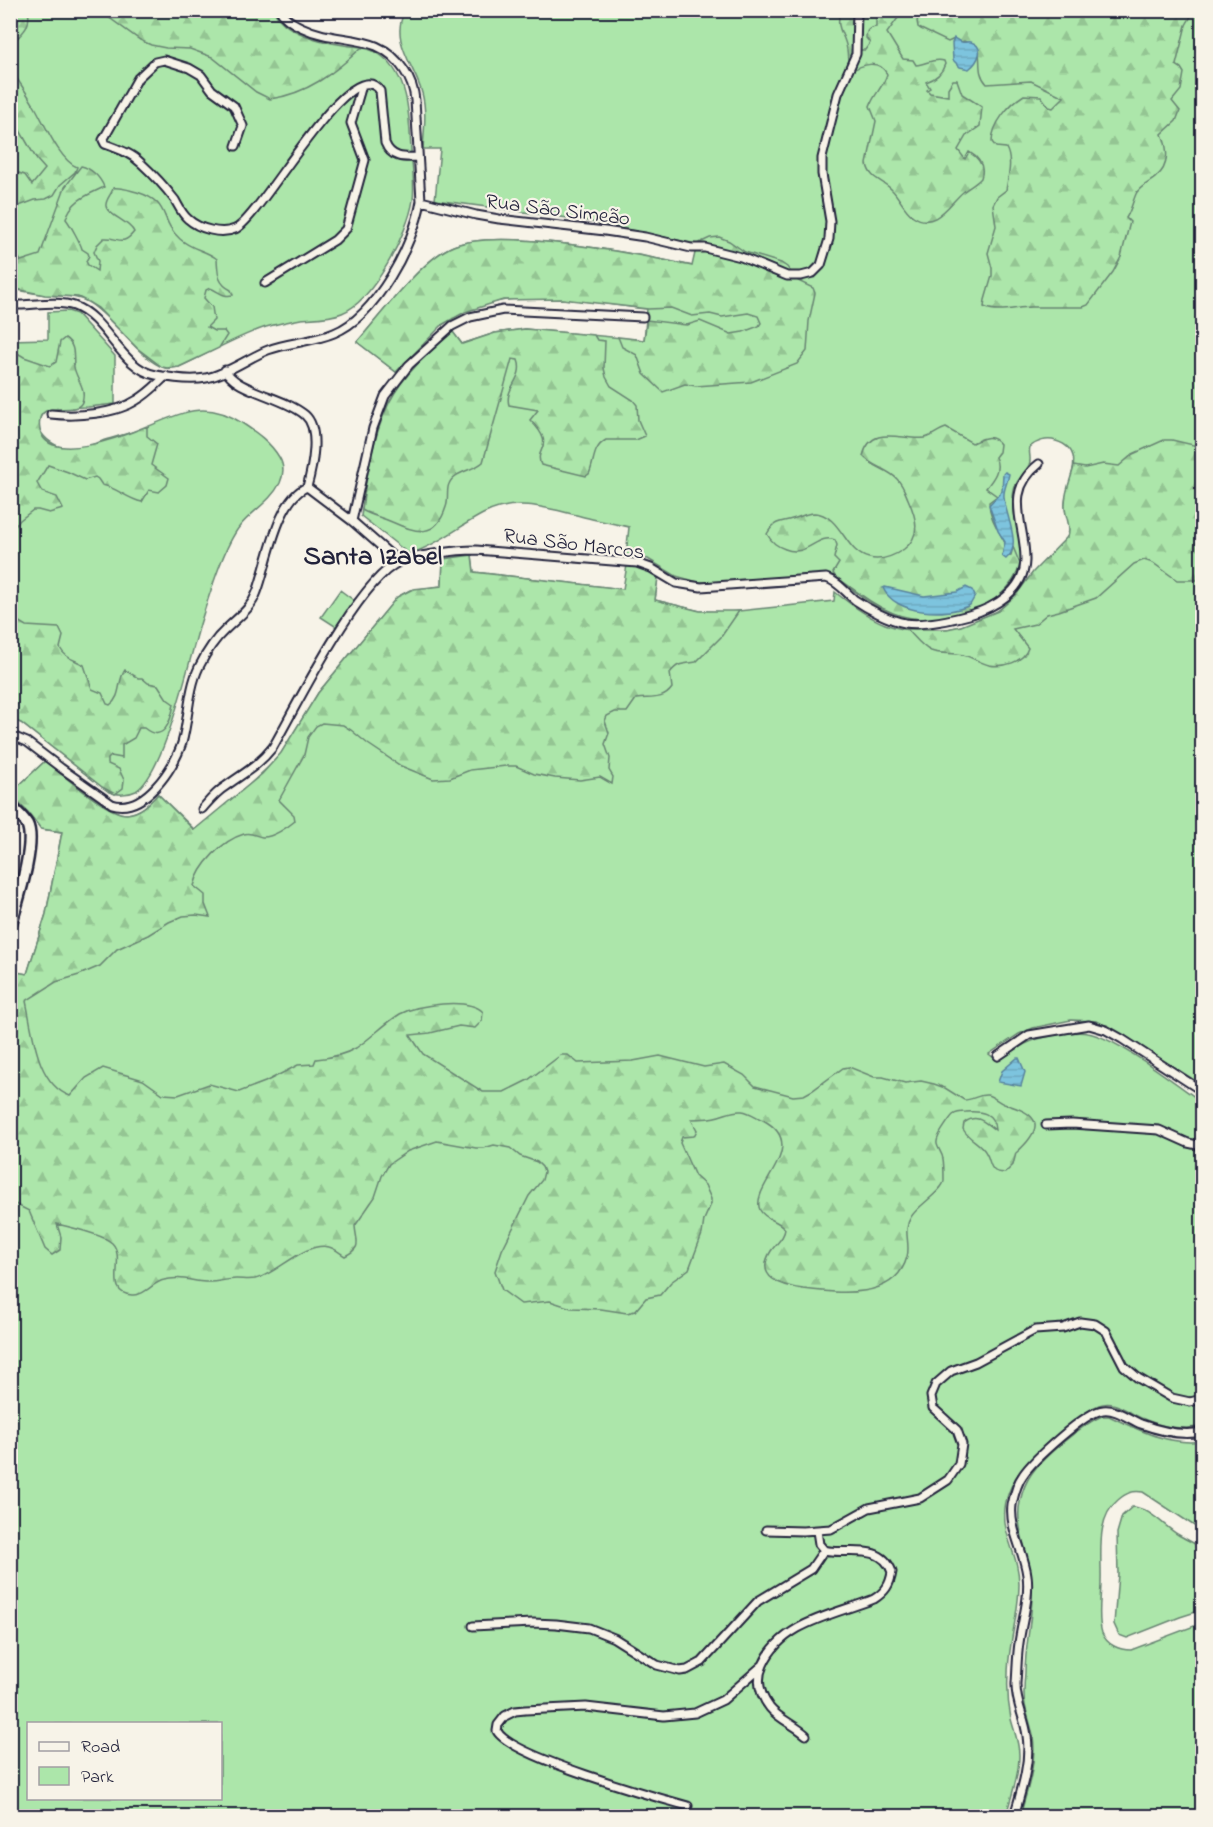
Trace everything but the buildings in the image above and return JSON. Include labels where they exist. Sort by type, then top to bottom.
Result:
[{"type":"street","points":[[142,370],[166,376],[207,378],[275,347],[324,337],[340,330],[353,322],[372,301],[403,254],[413,231],[421,201],[415,100],[413,86],[397,59],[386,50],[364,42],[319,34],[294,23],[280,10]]},
{"type":"street","name":"Rua São Simeão","points":[[421,201],[513,222],[635,236],[691,248],[705,248],[726,253],[787,276],[801,276],[818,270],[826,250],[830,221],[822,174],[822,158],[838,94],[856,54],[857,10]]},
{"type":"street","points":[[236,146],[243,126],[234,106],[212,90],[197,72],[164,60],[155,62],[138,78],[103,140],[105,144],[124,151],[140,161],[191,221],[211,230],[232,231],[243,225],[255,212],[326,114],[354,88],[362,85],[371,84],[378,87],[380,91],[385,142],[388,150],[399,157],[418,157]]},
{"type":"street","points":[[265,283],[335,240],[346,229],[364,165],[363,152],[351,123],[362,85]]},
{"type":"street","points":[[10,305],[73,305],[86,313],[149,376],[151,383],[139,399]]},
{"type":"street","points":[[352,521],[374,428],[385,396],[410,365],[452,326],[476,315],[503,310],[643,317]]},
{"type":"street","points":[[10,735],[27,742],[112,804],[121,805],[131,804],[148,795],[180,748],[199,666],[216,640],[254,600],[277,529],[289,503],[307,486],[314,449],[309,420],[294,408],[234,381],[225,370]]},
{"type":"street","points":[[51,414],[64,416],[87,414],[118,408],[139,399],[166,376]]},
{"type":"street","name":"Rua São Marcos","points":[[202,809],[225,786],[263,760],[273,747],[351,614],[371,586],[399,562],[476,549],[637,563],[651,568],[676,583],[701,587],[826,578],[862,604],[903,622],[947,620],[973,614],[994,605],[1007,596],[1020,579],[1025,558],[1018,509],[1019,493],[1027,475],[1039,464]]},
{"type":"street","points":[[307,486],[399,562]]},
{"type":"street","points":[[10,806],[27,823],[30,838],[10,927]]},
{"type":"street","points":[[998,1056],[1019,1041],[1038,1032],[1081,1025],[1096,1026],[1122,1039],[1203,1091]]},
{"type":"street","points":[[1046,1125],[1072,1124],[1159,1130],[1188,1143],[1203,1146]]},
{"type":"street","points":[[766,1530],[817,1531],[837,1527],[869,1508],[920,1498],[948,1480],[959,1464],[962,1444],[957,1430],[933,1408],[931,1396],[936,1384],[951,1371],[976,1362],[1035,1330],[1063,1328],[1080,1322],[1095,1324],[1106,1331],[1124,1366],[1138,1378],[1172,1398],[1190,1402],[1203,1399]]},
{"type":"street","points":[[1014,1816],[1024,1777],[1028,1737],[1018,1704],[1016,1687],[1019,1644],[1028,1594],[1027,1576],[1011,1519],[1012,1503],[1022,1476],[1032,1463],[1091,1414],[1104,1409],[1165,1431],[1189,1435],[1203,1432]]},
{"type":"street","points":[[807,1735],[773,1712],[768,1706],[759,1685],[763,1665],[772,1649],[787,1634],[807,1623],[882,1594],[890,1583],[892,1572],[891,1568],[872,1553],[824,1550],[819,1544],[817,1531]]},
{"type":"street","points":[[473,1626],[532,1623],[590,1628],[614,1638],[657,1665],[680,1671],[687,1670],[702,1662],[758,1601],[811,1569],[824,1550]]},
{"type":"street","points":[[688,1806],[651,1796],[534,1755],[503,1739],[497,1731],[498,1725],[505,1716],[515,1711],[574,1706],[664,1716],[695,1713],[723,1700],[763,1665]]},
{"type":"green space","points":[[11,10],[28,11],[29,17],[25,30],[11,44]]},
{"type":"green space","points":[[922,10],[1194,11],[1186,25],[1176,65],[1184,73],[1181,90],[1172,101],[1180,111],[1176,121],[1162,134],[1166,145],[1164,168],[1137,192],[1126,218],[1130,222],[1121,257],[1113,272],[1088,305],[1002,310],[984,307],[992,276],[988,253],[996,226],[993,205],[997,197],[1006,190],[1009,169],[1006,148],[996,147],[992,142],[995,128],[1007,109],[1024,95],[1041,96],[1049,107],[1053,108],[1064,97],[1031,81],[987,84],[981,74],[977,46],[954,39],[948,42],[921,29],[917,21]]},
{"type":"green space","points":[[11,11],[274,11],[278,18],[300,34],[378,53],[392,66],[403,88],[410,125],[414,194],[410,214],[397,247],[377,281],[354,306],[342,313],[266,327],[179,367],[170,368],[156,364],[147,357],[107,317],[88,302],[74,297],[44,295],[12,289],[11,268],[21,261],[10,246]]},
{"type":"green space","points":[[100,11],[274,11],[289,27],[312,38],[362,47],[342,65],[309,87],[270,99],[256,92],[212,57],[190,49],[151,45],[140,40]]},
{"type":"green space","points":[[405,11],[1202,11],[1202,1085],[1097,1021],[1071,1020],[1033,1028],[1019,1034],[989,1054],[998,1061],[1031,1041],[1065,1033],[1088,1033],[1130,1052],[1202,1102],[1197,1117],[1202,1163],[1202,1426],[1179,1428],[1163,1425],[1141,1418],[1116,1405],[1099,1405],[1081,1415],[1043,1447],[1014,1481],[1005,1508],[1005,1523],[1017,1567],[1019,1584],[1008,1663],[1008,1691],[1019,1763],[1006,1816],[11,1816],[11,971],[27,974],[46,914],[62,832],[41,829],[28,812],[11,796],[11,793],[45,761],[97,801],[119,813],[136,812],[158,794],[195,830],[279,757],[318,693],[397,597],[410,590],[442,586],[443,559],[472,555],[474,572],[623,589],[658,577],[655,600],[700,611],[729,612],[834,601],[835,592],[865,614],[885,624],[915,630],[932,630],[965,625],[995,613],[1018,593],[1034,572],[1064,543],[1069,531],[1065,504],[1074,460],[1066,446],[1049,440],[1030,447],[1029,465],[1018,480],[1013,494],[1021,561],[1011,584],[999,596],[984,605],[949,617],[913,618],[892,612],[871,603],[839,579],[826,574],[698,582],[676,576],[648,559],[626,555],[629,527],[538,506],[497,508],[429,546],[409,554],[361,516],[370,461],[381,420],[392,397],[425,357],[453,332],[462,344],[495,333],[525,329],[644,340],[647,309],[568,299],[514,299],[488,303],[464,312],[441,326],[396,372],[357,342],[413,277],[437,255],[449,248],[470,242],[499,240],[568,244],[693,266],[697,244],[583,220],[435,200],[440,149],[423,149],[424,100],[405,53],[400,32]]},
{"type":"green space","points":[[840,11],[854,11],[852,20],[855,47],[849,65],[846,44],[839,28]]},
{"type":"green space","points":[[881,11],[903,11],[887,33],[903,59],[913,60],[916,65],[944,61],[944,68],[940,73],[926,82],[930,93],[948,96],[948,88],[953,80],[957,80],[962,94],[982,107],[980,126],[966,136],[958,150],[965,159],[969,152],[976,157],[982,167],[981,178],[941,214],[928,220],[921,220],[913,216],[892,190],[874,177],[867,164],[876,121],[870,106],[887,74],[880,66],[870,64],[850,72],[855,65],[858,50],[865,50],[870,43],[866,38],[867,31],[876,27],[876,18]]},
{"type":"green space","points":[[10,67],[58,149],[70,163],[77,167],[54,195],[14,208],[11,206],[11,178],[19,173],[25,175],[32,185],[45,169],[37,160],[11,115]]},
{"type":"green space","points":[[81,166],[95,174],[104,187],[76,203],[68,212],[66,219],[82,249],[88,253],[86,261],[88,265],[97,271],[98,261],[94,252],[104,238],[123,240],[134,232],[107,209],[107,202],[113,188],[148,196],[160,206],[173,232],[180,239],[189,246],[217,259],[221,281],[233,295],[224,295],[210,288],[206,290],[204,298],[212,307],[214,320],[207,327],[214,331],[224,331],[227,335],[219,348],[179,367],[162,367],[137,348],[98,308],[88,302],[78,297],[45,295],[11,288],[11,268],[21,261],[40,255],[65,187]]},
{"type":"green space","points":[[719,237],[745,252],[781,263],[798,281],[813,288],[815,293],[809,321],[807,351],[797,364],[751,382],[696,386],[685,384],[663,392],[644,374],[637,355],[622,347],[618,337],[644,340],[647,320],[687,325],[700,321],[731,334],[759,326],[761,323],[758,316],[748,313],[722,317],[710,314],[692,316],[671,308],[648,309],[562,299],[503,300],[465,312],[443,324],[396,372],[357,342],[413,277],[437,255],[449,248],[470,242],[532,241],[605,249],[692,266],[697,244]]},
{"type":"green space","points":[[68,311],[77,314],[115,356],[115,404],[50,408],[42,414],[39,421],[39,427],[47,440],[62,448],[79,448],[139,430],[182,413],[205,410],[229,416],[253,430],[272,447],[283,466],[281,480],[276,489],[267,501],[240,526],[228,545],[209,596],[167,737],[147,780],[136,791],[126,794],[109,792],[21,723],[11,719],[10,340],[48,339],[48,312]]},
{"type":"green space","points":[[525,329],[594,335],[597,340],[605,341],[606,377],[611,386],[637,405],[638,420],[645,436],[636,440],[606,440],[601,443],[589,474],[586,476],[541,465],[539,459],[544,442],[538,429],[530,420],[538,410],[509,405],[509,393],[519,372],[518,360],[512,359],[483,462],[451,480],[448,486],[446,507],[437,524],[431,529],[417,531],[362,510],[370,460],[380,424],[390,400],[414,368],[453,332],[462,344],[495,333]]},
{"type":"green space","points":[[65,338],[72,347],[74,367],[83,397],[78,406],[43,413],[40,419],[40,429],[45,440],[56,446],[88,445],[122,436],[147,426],[147,436],[157,444],[151,465],[169,478],[167,485],[159,492],[149,490],[142,502],[102,485],[95,477],[85,480],[48,465],[37,483],[42,492],[57,497],[63,509],[49,513],[33,510],[11,531],[11,349],[24,357],[50,366],[56,362],[60,342]]},
{"type":"green space","points":[[946,428],[972,443],[991,438],[1000,444],[999,452],[995,457],[996,473],[986,488],[997,496],[989,502],[989,508],[992,519],[1005,543],[1002,556],[1011,555],[1013,547],[1020,564],[1013,580],[1001,594],[986,605],[948,617],[929,619],[910,618],[893,613],[870,601],[835,576],[833,573],[839,563],[834,558],[837,545],[835,540],[823,540],[793,551],[777,545],[767,534],[772,526],[778,523],[814,513],[831,520],[861,555],[879,559],[900,552],[910,544],[915,532],[915,519],[911,506],[897,479],[863,456],[867,446],[880,437],[924,438]]},
{"type":"green space","points":[[1164,440],[1202,447],[1202,580],[1177,580],[1153,563],[1144,560],[1134,564],[1096,598],[1047,614],[1035,624],[1013,629],[1028,648],[1022,657],[1006,665],[989,665],[963,655],[931,651],[907,629],[947,629],[961,626],[998,611],[1016,595],[1033,572],[1068,536],[1065,499],[1074,466],[1085,468],[1103,464],[1119,466],[1133,454]]},
{"type":"green space","points":[[472,555],[474,572],[623,589],[627,565],[645,569],[658,577],[655,600],[700,611],[739,611],[721,637],[696,662],[682,664],[673,669],[670,673],[672,688],[665,695],[636,699],[627,712],[615,712],[607,716],[605,721],[609,733],[605,744],[610,758],[609,770],[613,777],[612,784],[600,777],[580,780],[555,778],[534,774],[516,766],[470,770],[450,778],[433,779],[401,766],[343,725],[322,723],[316,726],[308,737],[304,755],[279,800],[294,815],[295,821],[270,836],[247,834],[236,837],[213,854],[201,870],[194,886],[205,895],[205,904],[210,917],[183,916],[169,922],[148,935],[117,949],[100,966],[56,982],[26,1001],[34,1042],[43,1069],[59,1089],[70,1096],[86,1078],[103,1068],[143,1080],[163,1094],[178,1095],[209,1084],[239,1092],[298,1065],[314,1064],[316,1059],[336,1056],[351,1050],[400,1014],[430,1005],[455,1004],[476,1007],[483,1012],[482,1021],[475,1028],[459,1026],[410,1035],[423,1054],[483,1092],[504,1092],[528,1080],[561,1055],[568,1055],[578,1063],[633,1061],[660,1056],[704,1067],[724,1064],[744,1075],[755,1086],[793,1096],[804,1095],[843,1068],[849,1067],[874,1077],[905,1083],[921,1081],[934,1084],[964,1100],[987,1095],[1026,1112],[1032,1117],[1035,1129],[1032,1136],[1016,1153],[1013,1165],[1005,1173],[993,1169],[984,1150],[963,1129],[964,1123],[977,1119],[995,1130],[992,1119],[986,1114],[972,1112],[958,1113],[952,1117],[937,1141],[943,1161],[943,1185],[911,1217],[907,1227],[907,1257],[900,1271],[878,1288],[848,1292],[803,1289],[779,1283],[768,1274],[767,1260],[785,1229],[762,1213],[759,1200],[781,1154],[782,1142],[776,1130],[763,1120],[742,1111],[712,1118],[691,1119],[697,1130],[694,1136],[682,1137],[680,1143],[695,1176],[705,1185],[711,1199],[702,1234],[689,1269],[671,1282],[660,1295],[646,1298],[635,1311],[627,1313],[571,1308],[550,1301],[521,1304],[502,1290],[495,1271],[502,1250],[529,1196],[542,1180],[544,1172],[537,1162],[520,1156],[510,1148],[494,1145],[476,1148],[437,1141],[408,1151],[389,1164],[375,1197],[355,1226],[356,1247],[345,1256],[331,1248],[320,1246],[301,1253],[255,1279],[209,1282],[169,1279],[160,1281],[137,1295],[123,1293],[119,1289],[116,1250],[108,1240],[95,1234],[57,1224],[61,1237],[60,1250],[52,1255],[45,1249],[29,1211],[11,1202],[11,971],[27,974],[46,914],[62,832],[41,829],[28,812],[11,796],[11,793],[45,761],[97,801],[119,813],[136,812],[158,794],[194,830],[262,774],[281,753],[318,693],[397,597],[413,589],[442,586],[443,559]]},
{"type":"green space","points":[[340,590],[356,602],[338,628],[321,617]]},
{"type":"green space","points":[[11,617],[26,626],[59,628],[63,636],[60,648],[62,652],[84,665],[92,689],[102,693],[107,704],[110,705],[114,701],[125,670],[148,683],[158,685],[167,699],[174,704],[171,717],[161,732],[139,728],[134,738],[122,745],[122,758],[111,756],[108,759],[108,764],[119,769],[124,780],[123,788],[115,794],[102,787],[21,723],[11,719]]},
{"type":"green space","points":[[1102,1416],[1109,1416],[1166,1439],[1202,1441],[1202,1531],[1143,1492],[1133,1492],[1121,1498],[1111,1508],[1103,1527],[1099,1614],[1102,1633],[1107,1641],[1118,1648],[1127,1650],[1202,1623],[1202,1816],[1020,1816],[1031,1777],[1034,1746],[1024,1693],[1032,1583],[1019,1522],[1020,1502],[1026,1483],[1038,1466],[1075,1433]]},
{"type":"green space","points":[[1132,1507],[1150,1513],[1177,1534],[1202,1548],[1202,1610],[1127,1638],[1119,1635],[1114,1624],[1118,1574],[1117,1533],[1122,1516]]},
{"type":"water","points":[[954,38],[961,42],[971,42],[978,47],[978,59],[969,69],[960,67],[953,60]]},
{"type":"water","points":[[1005,472],[1009,474],[1004,497],[1013,538],[1011,553],[1006,559],[1002,556],[1005,542],[998,531],[989,505],[1002,491]]},
{"type":"water","points":[[966,587],[972,590],[975,596],[970,605],[960,609],[922,611],[898,604],[889,597],[883,588],[924,596],[957,592]]},
{"type":"water","points":[[1017,1058],[1025,1072],[1021,1086],[998,1082],[1002,1071]]},
{"type":"district","name":"Santa Izabel","points":[[373,555]]}]
